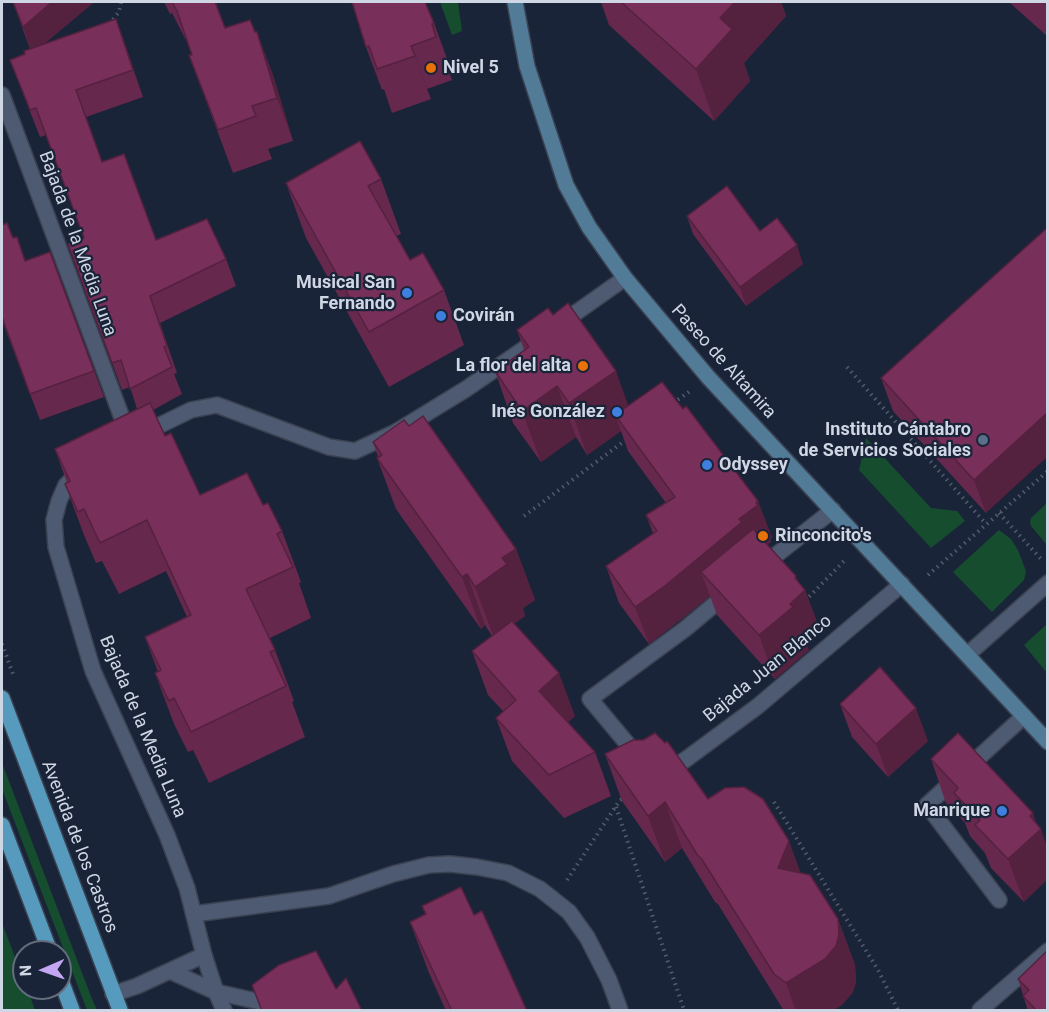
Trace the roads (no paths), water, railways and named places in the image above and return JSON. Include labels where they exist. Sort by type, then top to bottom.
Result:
[{"type":"main road","name":"Paseo de Altamira","points":[[515,2],[527,66],[566,185],[589,227],[625,278],[708,377],[1047,742]]},
{"type":"main road","name":"Avenida de los Castros","points":[[2,698],[120,1011]]},
{"type":"main road","points":[[2,825],[45,940]]},
{"type":"street","name":"Bajada de la Media Luna","points":[[2,95],[126,443],[191,410],[217,405],[328,447],[355,451],[396,432],[466,389],[625,278]]},
{"type":"street","name":"Bajada de la Media Luna","points":[[95,462],[66,485],[54,520],[56,547],[93,671],[167,835],[188,888],[204,955],[216,992]]},
{"type":"street","name":"Bajada Juan Blanco","points":[[833,510],[685,629],[590,699],[655,778],[685,760],[758,706],[905,588]]},
{"type":"street","points":[[967,655],[1047,583]]},
{"type":"street","points":[[999,900],[927,805],[1024,716]]},
{"type":"street","points":[[194,914],[329,896],[393,874],[429,865],[450,864],[508,873],[540,889],[569,912],[587,937],[609,980],[620,1011]]},
{"type":"street","points":[[980,1011],[1047,951]]},
{"type":"street","points":[[113,994],[137,986],[204,955]]},
{"type":"street","points":[[170,971],[216,992],[265,1003]]},
{"type":"street","points":[[216,992],[224,1011]]},
{"type":"place","name":"Nivel 5","points":[[431,68]]},
{"type":"place","name":"Musical San Fernando","points":[[407,293]]},
{"type":"place","name":"Covirán","points":[[441,316]]},
{"type":"place","name":"La flor del alta","points":[[583,366]]},
{"type":"place","name":"Inés González","points":[[617,412]]},
{"type":"place","name":"Instituto Cántabro de Servicios Sociales","points":[[983,440]]},
{"type":"place","name":"Odyssey","points":[[707,465]]},
{"type":"place","name":"Rinconcito's","points":[[763,536]]},
{"type":"place","name":"Manrique","points":[[1002,811]]}]
